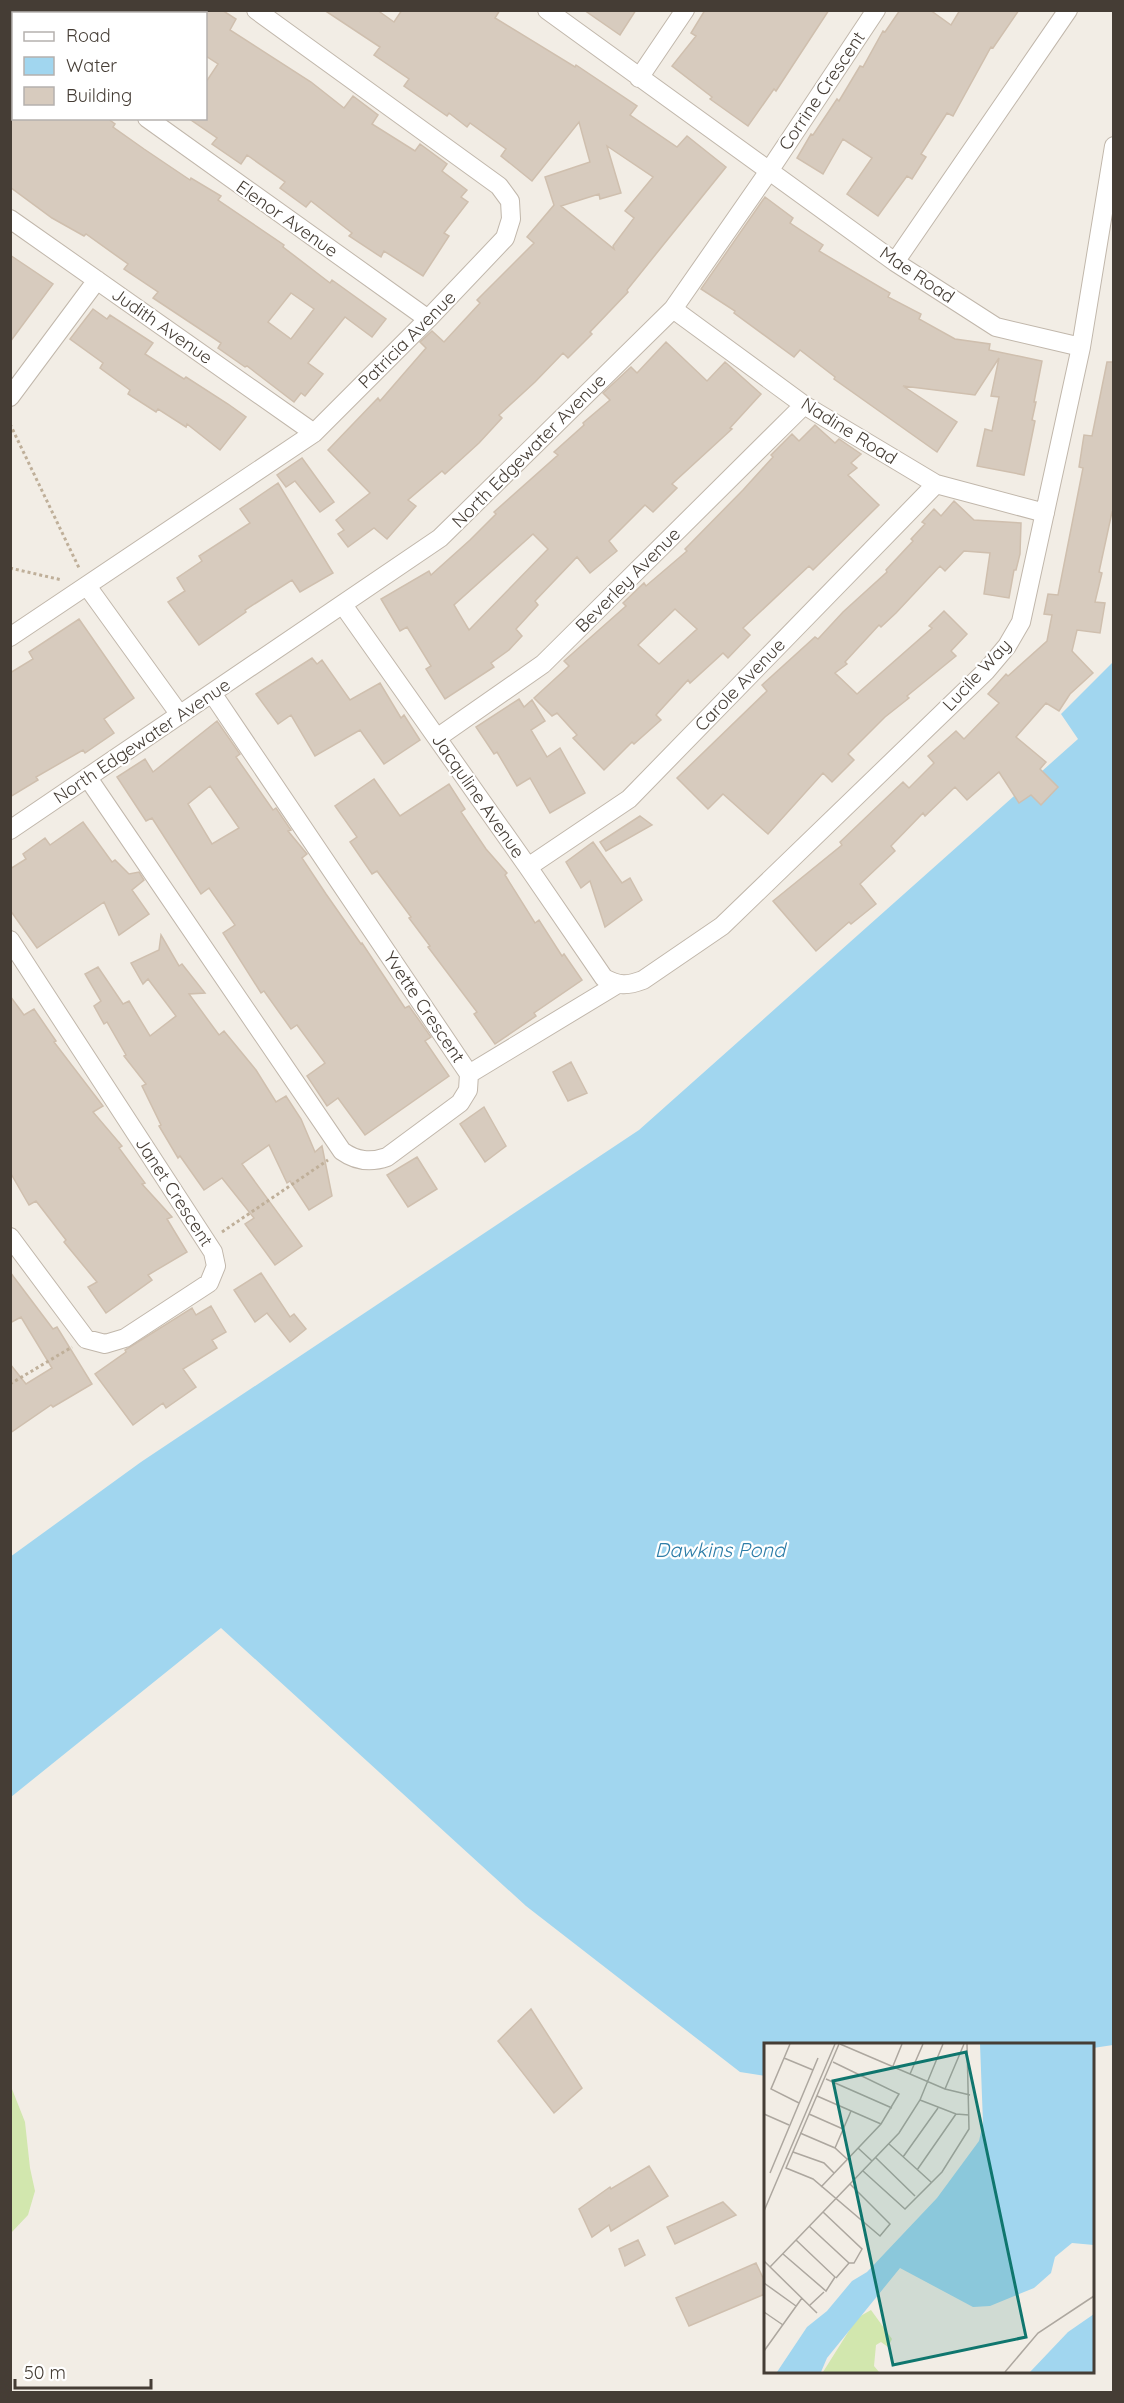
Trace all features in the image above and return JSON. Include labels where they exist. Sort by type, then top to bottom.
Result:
[{"type":"street","name":"Patricia Avenue","points":[[10,638],[314,433],[505,238],[511,219],[510,201],[499,186],[256,10]]},
{"type":"street","points":[[547,10],[769,171]]},
{"type":"street","points":[[639,78],[685,10]]},
{"type":"street","name":"Corrine Crescent","points":[[769,171],[876,10]]},
{"type":"street","points":[[895,262],[1068,10]]},
{"type":"street","name":"Elenor Avenue","points":[[150,120],[428,319]]},
{"type":"street","name":"Lucile Way","points":[[469,1074],[616,985],[629,985],[643,980],[722,926],[986,671],[1007,646],[1022,622],[1081,346],[1113,146]]},
{"type":"street","name":"Mae Road","points":[[769,171],[895,262],[996,327],[1081,346]]},
{"type":"street","name":"North Edgewater Avenue","points":[[10,830],[440,538],[673,309],[769,171]]},
{"type":"street","name":"Judith Avenue","points":[[10,219],[314,433]]},
{"type":"street","points":[[10,397],[97,280]]},
{"type":"street","name":"Nadine Road","points":[[673,309],[804,405],[936,484],[1045,513]]},
{"type":"street","name":"Beverley Avenue","points":[[437,738],[543,664],[804,405]]},
{"type":"street","name":"Carole Avenue","points":[[528,867],[629,799],[936,484]]},
{"type":"street","points":[[87,586],[180,715]]},
{"type":"street","name":"Jacquline Avenue","points":[[343,605],[528,867],[595,968],[604,978],[616,985]]},
{"type":"street","name":"Yvette Crescent","points":[[212,693],[469,1074],[468,1090],[460,1103],[387,1158],[374,1161],[361,1160],[350,1157],[342,1151]]},
{"type":"street","points":[[88,778],[342,1151]]},
{"type":"street","name":"Janet Crescent","points":[[10,940],[216,1258],[216,1266],[209,1283],[125,1338],[105,1344],[86,1339]]},
{"type":"street","points":[[10,1238],[86,1339]]},
{"type":"path","points":[[10,424],[87,586]]},
{"type":"path","points":[[10,568],[87,586]]},
{"type":"path","points":[[207,1243],[342,1151]]},
{"type":"path","points":[[10,1384],[86,1339]]},
{"type":"green space","points":[[10,2084],[25,2122],[35,2191],[28,2215],[11,2233]]},
{"type":"water","name":"Dawkins Pond","points":[[1113,662],[1113,2045],[1094,2048],[1094,2043],[764,2043],[764,2076],[740,2072],[526,1906],[221,1628],[11,1797],[10,1557],[141,1462],[639,1130],[1078,739],[1061,714]]},
{"type":"building","points":[[206,10],[222,10],[236,19],[230,30],[311,82],[344,108],[353,96],[378,115],[372,124],[415,151],[420,144],[447,164],[442,171],[467,190],[461,197],[468,202],[444,233],[449,236],[423,276],[384,251],[381,257],[349,236],[352,233],[311,201],[306,207],[280,188],[285,182],[247,155],[241,164],[212,144],[217,138],[191,120],[207,120],[207,80],[218,64],[207,57]]},
{"type":"building","points":[[324,10],[377,10],[394,22],[402,10],[500,10],[495,18],[575,67],[576,65],[637,106],[630,115],[677,147],[687,136],[726,167],[627,290],[628,292],[590,332],[592,334],[568,358],[563,353],[499,415],[502,418],[479,443],[445,474],[442,471],[408,500],[416,506],[387,539],[374,528],[348,547],[338,534],[344,530],[336,520],[370,493],[328,450],[378,398],[380,401],[426,348],[420,342],[432,331],[444,342],[480,303],[477,300],[534,243],[527,237],[554,205],[545,177],[590,162],[579,122],[532,181],[501,156],[506,149],[470,123],[467,127],[449,113],[447,116],[404,86],[409,79],[374,55],[380,47]],"holes":[[[607,146],[653,177],[625,211],[634,218],[613,246],[614,249],[561,206],[599,194],[600,199],[621,193]]]},
{"type":"building","points":[[584,10],[636,10],[620,35]]},
{"type":"building","points":[[705,10],[829,10],[776,91],[774,89],[748,126],[710,99],[712,97],[672,66],[696,36],[691,33]]},
{"type":"building","points":[[900,10],[930,10],[951,25],[960,10],[1019,10],[993,48],[991,47],[953,116],[947,113],[921,154],[926,157],[912,179],[907,176],[878,216],[847,194],[872,158],[843,139],[823,174],[797,158],[811,134],[813,135],[837,99],[839,101],[860,66],[863,67],[883,31],[885,32]]},
{"type":"building","points":[[10,118],[12,120],[110,120],[115,124],[113,127],[190,180],[191,178],[221,196],[218,200],[284,245],[283,247],[330,283],[332,280],[386,319],[372,337],[345,317],[308,363],[323,374],[305,396],[301,393],[294,402],[247,366],[245,367],[218,348],[221,343],[153,298],[158,292],[124,269],[128,264],[86,234],[84,236],[52,218],[10,187]],"holes":[[[291,293],[314,309],[291,339],[268,322]]]},
{"type":"building","points":[[765,197],[793,218],[790,223],[823,245],[819,251],[890,293],[888,297],[921,314],[919,319],[955,339],[990,344],[989,350],[1042,361],[1034,402],[1036,402],[1032,420],[1035,421],[1024,475],[977,466],[985,429],[992,431],[999,397],[991,396],[999,358],[975,395],[903,386],[957,422],[937,452],[834,379],[835,377],[800,350],[794,357],[734,313],[735,311],[701,289]]},
{"type":"building","points":[[10,255],[53,284],[10,342]]},
{"type":"building","points":[[93,309],[107,319],[110,315],[153,343],[145,354],[184,379],[186,377],[246,417],[220,450],[187,424],[186,427],[158,409],[156,412],[128,394],[130,390],[100,368],[103,363],[70,339]]},
{"type":"building","points":[[666,342],[707,381],[725,362],[761,394],[730,428],[732,429],[672,484],[677,488],[653,512],[645,505],[609,541],[617,551],[590,573],[577,557],[535,601],[538,605],[516,629],[522,636],[509,650],[491,663],[494,667],[445,699],[426,669],[431,666],[407,627],[400,631],[381,599],[429,571],[431,575],[496,514],[494,512],[558,455],[554,452],[610,400],[603,393],[631,367],[637,373]],"holes":[[[533,534],[548,549],[469,630],[454,605]]]},
{"type":"building","points":[[1107,362],[1113,362],[1113,512],[1099,572],[1102,573],[1095,602],[1105,603],[1100,633],[1077,630],[1072,651],[1093,673],[1070,694],[1059,711],[1046,703],[1016,737],[1046,762],[1040,769],[1058,787],[1041,805],[1031,795],[1019,803],[999,772],[967,800],[955,787],[925,816],[923,813],[891,846],[895,851],[860,884],[876,904],[851,924],[849,922],[816,951],[773,901],[842,845],[840,842],[903,782],[909,788],[934,763],[928,756],[956,731],[964,739],[999,703],[988,694],[1006,674],[1008,676],[1047,641],[1052,615],[1044,614],[1048,594],[1058,595],[1083,468],[1079,467],[1084,435],[1092,436]]},
{"type":"building","points":[[815,425],[835,443],[839,439],[861,454],[851,463],[857,468],[848,475],[879,505],[813,570],[809,566],[743,628],[750,635],[728,658],[723,653],[690,683],[688,680],[656,715],[661,720],[634,744],[632,742],[604,770],[573,738],[577,735],[557,713],[552,716],[534,698],[569,666],[564,661],[626,606],[623,603],[644,583],[646,586],[687,551],[685,549],[743,490],[773,457],[771,455],[792,434],[799,441]],"holes":[[[675,609],[697,629],[659,664],[638,645]]]},
{"type":"building","points":[[302,458],[334,502],[320,512],[295,481],[286,487],[277,475]]},
{"type":"building","points":[[278,483],[333,573],[300,592],[292,580],[245,610],[246,612],[199,645],[168,602],[185,591],[177,578],[202,561],[199,556],[250,523],[240,509]]},
{"type":"building","points":[[954,501],[974,520],[1021,523],[1020,554],[1016,570],[1014,570],[1009,598],[984,594],[990,553],[964,551],[945,571],[940,566],[896,613],[881,627],[879,625],[845,662],[847,664],[835,673],[857,694],[932,628],[929,626],[944,611],[967,634],[951,651],[956,656],[907,696],[909,698],[885,717],[848,754],[854,760],[832,782],[823,773],[768,834],[723,794],[708,809],[677,778],[767,691],[762,685],[815,637],[818,639],[843,612],[887,572],[886,570],[913,541],[911,539],[925,524],[922,522],[934,509],[941,516]]},
{"type":"building","points":[[79,619],[134,698],[104,719],[114,733],[85,753],[83,750],[36,777],[38,780],[10,797],[10,673],[33,659],[29,652]]},
{"type":"building","points":[[312,658],[317,664],[322,660],[350,700],[380,683],[401,718],[404,715],[420,740],[384,764],[360,730],[315,756],[291,715],[278,724],[256,694]]},
{"type":"building","points":[[519,699],[524,707],[532,700],[545,721],[531,730],[547,757],[560,748],[585,793],[550,813],[530,778],[517,786],[497,752],[494,754],[476,727]]},
{"type":"building","points":[[217,721],[240,754],[236,757],[273,810],[276,808],[291,830],[288,831],[307,854],[302,858],[326,894],[405,1008],[409,1006],[431,1037],[425,1041],[449,1076],[365,1135],[338,1098],[327,1106],[307,1076],[325,1063],[297,1025],[291,1029],[264,991],[261,993],[223,933],[235,925],[209,888],[201,894],[152,818],[146,821],[117,777],[145,759],[153,772]],"holes":[[[210,786],[239,828],[212,844],[188,804]]]},
{"type":"building","points":[[374,779],[400,816],[449,784],[465,809],[461,812],[486,849],[507,873],[505,875],[535,923],[539,920],[562,956],[564,954],[582,980],[534,1013],[536,1016],[495,1044],[474,1014],[477,1012],[428,947],[430,946],[409,918],[411,917],[377,871],[372,874],[350,842],[357,837],[335,806]]},
{"type":"building","points":[[640,816],[652,825],[606,851],[600,842]]},
{"type":"building","points":[[83,822],[112,862],[115,860],[129,874],[139,872],[144,880],[132,890],[149,914],[119,935],[104,902],[37,948],[10,910],[10,869],[26,859],[23,854],[45,838],[50,845]]},
{"type":"building","points":[[593,842],[622,883],[630,878],[642,900],[605,927],[590,881],[581,888],[566,862]]},
{"type":"building","points":[[161,935],[179,966],[182,964],[205,993],[189,994],[219,1035],[224,1031],[256,1070],[276,1102],[286,1096],[301,1119],[315,1152],[322,1146],[332,1196],[309,1210],[290,1181],[287,1183],[269,1145],[242,1164],[302,1246],[275,1265],[245,1224],[254,1218],[222,1178],[204,1190],[180,1156],[178,1158],[159,1126],[161,1125],[142,1086],[146,1084],[124,1056],[126,1055],[107,1022],[104,1024],[94,1006],[101,1001],[85,974],[98,967],[123,1004],[129,1001],[150,1036],[176,1016],[148,979],[143,984],[131,963],[159,950]]},
{"type":"building","points":[[10,996],[24,1015],[34,1009],[56,1041],[54,1042],[103,1106],[93,1112],[122,1146],[119,1148],[145,1183],[142,1184],[172,1217],[167,1219],[187,1252],[148,1275],[152,1280],[106,1313],[88,1287],[97,1282],[64,1242],[66,1240],[36,1201],[29,1205],[10,1172]]},
{"type":"building","points":[[571,1062],[587,1093],[568,1101],[553,1072]]},
{"type":"building","points":[[484,1107],[506,1146],[485,1162],[460,1124]]},
{"type":"building","points":[[417,1157],[437,1189],[408,1207],[387,1175]]},
{"type":"building","points":[[10,1272],[53,1329],[57,1327],[92,1384],[53,1407],[51,1405],[10,1433],[10,1364],[26,1384],[52,1368],[21,1317],[10,1323]]},
{"type":"building","points":[[261,1273],[290,1317],[294,1314],[306,1329],[290,1342],[267,1313],[255,1322],[234,1290]]},
{"type":"building","points":[[211,1306],[226,1332],[212,1340],[217,1348],[183,1369],[196,1387],[166,1408],[163,1403],[133,1425],[95,1374],[126,1352],[125,1350],[192,1308],[196,1315]]},
{"type":"building","points":[[531,2009],[582,2088],[554,2113],[498,2041]]},
{"type":"building","points":[[649,2166],[668,2196],[611,2231],[609,2225],[592,2237],[579,2209],[610,2187],[611,2189]]},
{"type":"building","points":[[723,2202],[736,2215],[675,2244],[667,2227]]},
{"type":"building","points":[[638,2240],[645,2255],[625,2266],[619,2249]]},
{"type":"building","points":[[756,2263],[764,2280],[764,2294],[689,2326],[676,2298]]}]
